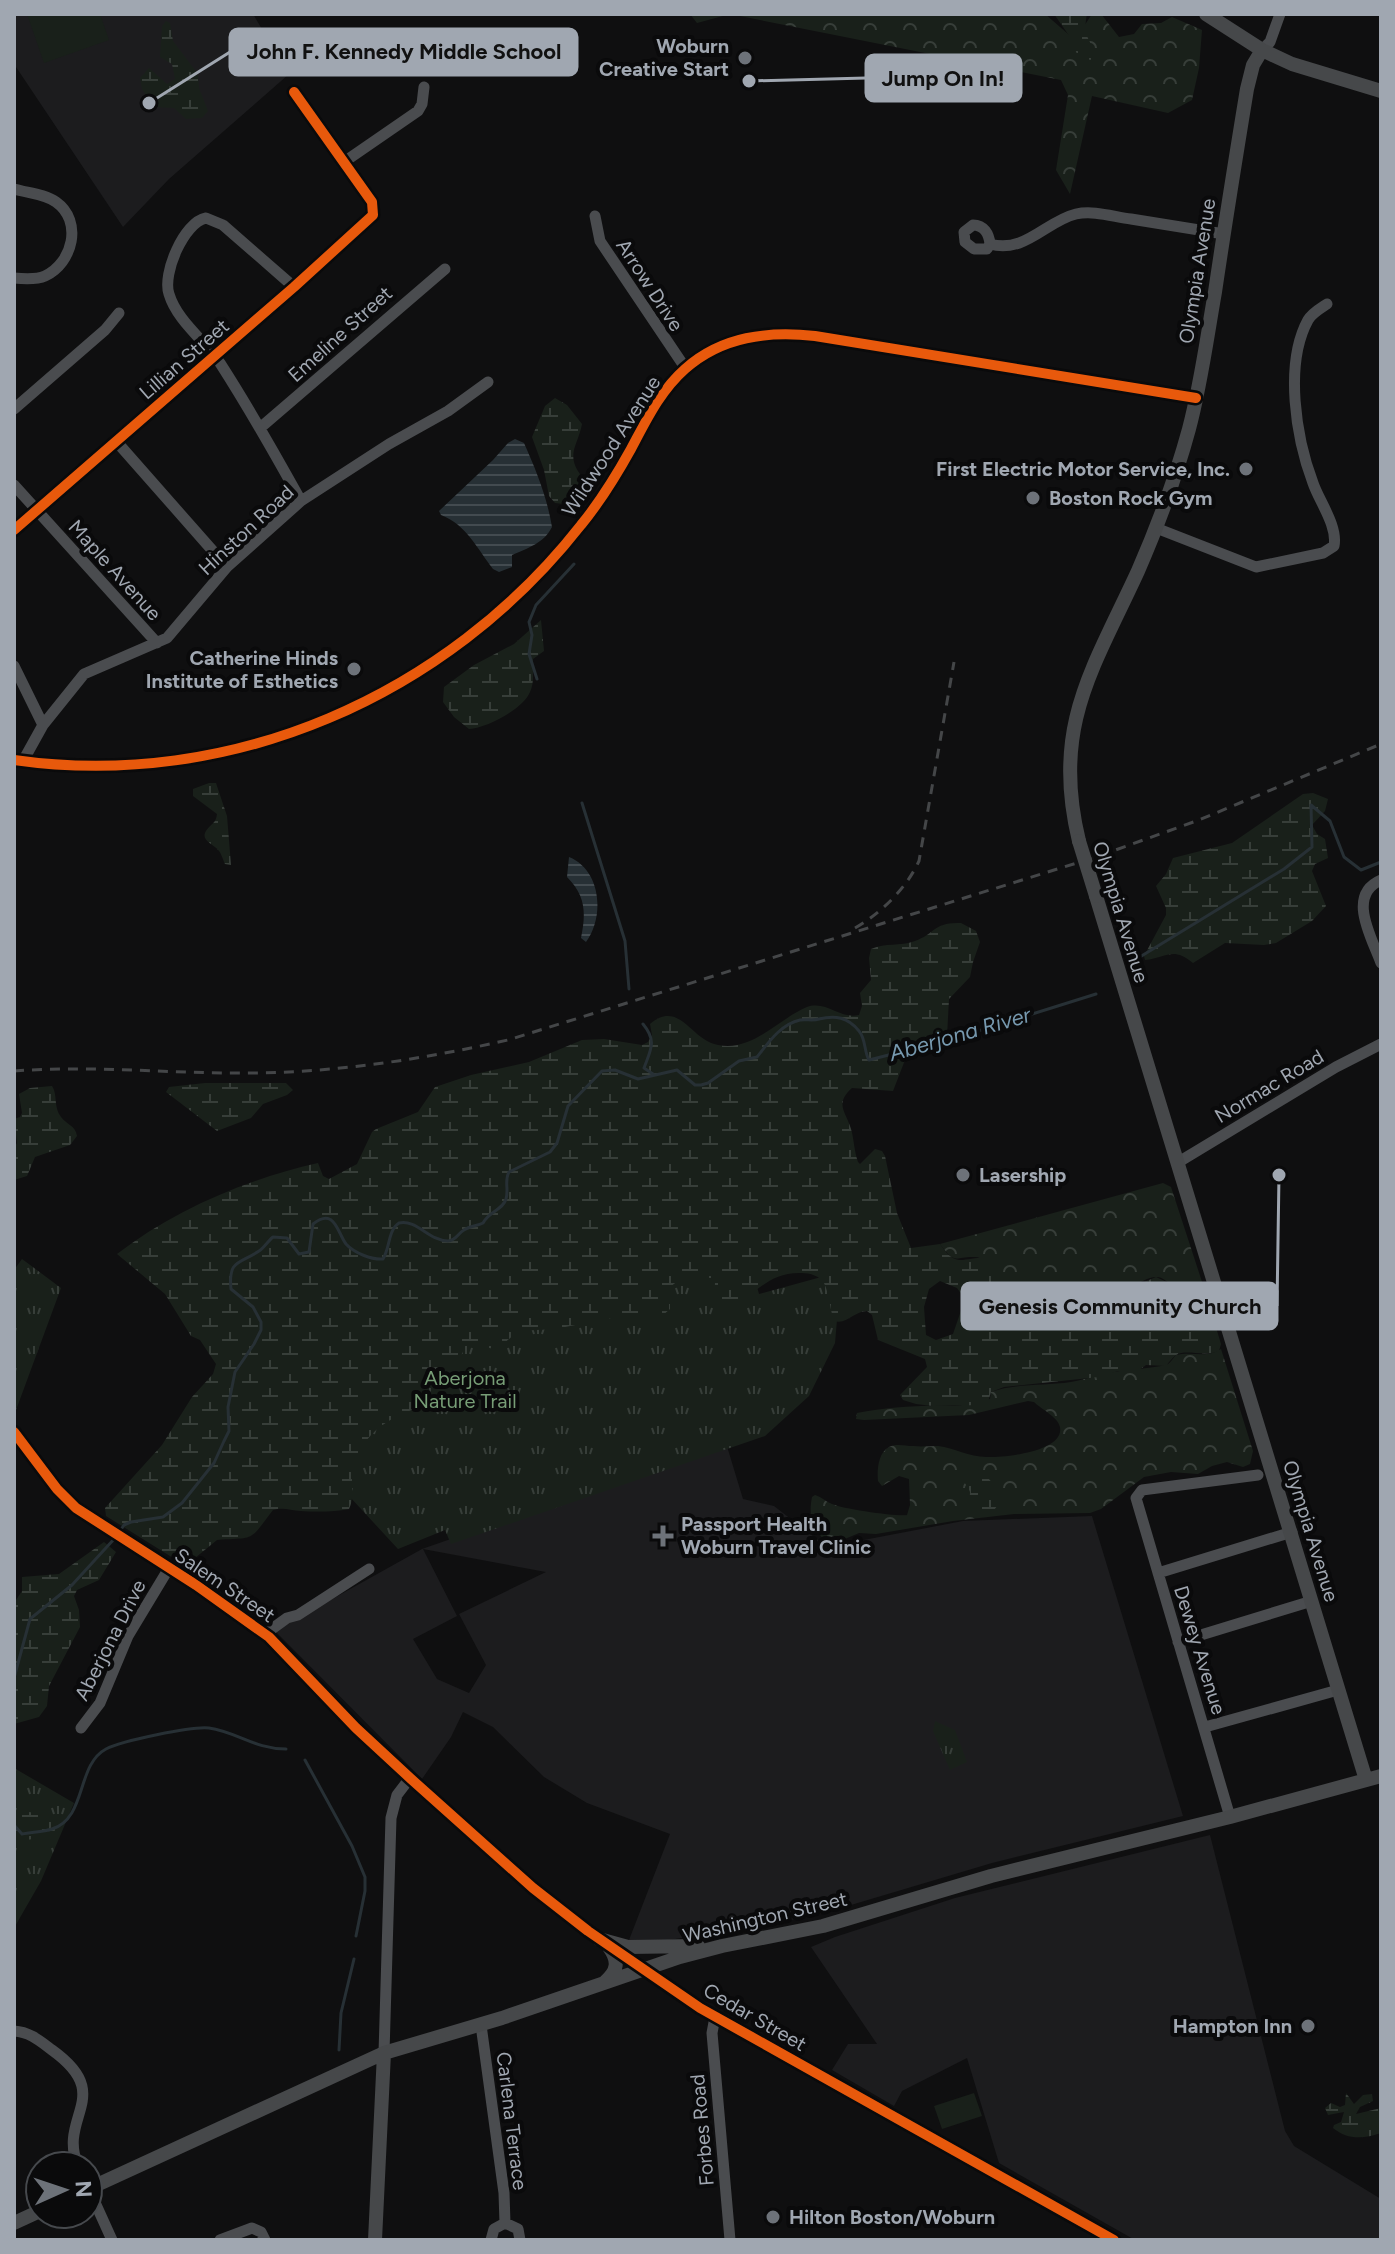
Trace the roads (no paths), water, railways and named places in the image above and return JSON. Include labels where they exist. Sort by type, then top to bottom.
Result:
[{"type":"main road","points":[[1206,14],[1262,50],[1316,73],[1377,90]]},
{"type":"main road","name":"Olympia Avenue","points":[[1262,50],[1253,65],[1247,89],[1196,398],[1182,452],[1156,528],[1090,669],[1073,728],[1070,774],[1079,841],[1366,1780]]},
{"type":"main road","name":"Washington Street","points":[[104,2181],[384,2053],[481,2025],[605,1982],[722,1946],[823,1926],[991,1876],[1381,1776]]},
{"type":"main road","points":[[604,1943],[640,1948],[722,1946]]},
{"type":"main road","points":[[604,1943],[616,1957],[617,1966],[605,1982]]},
{"type":"main road","points":[[375,2240],[384,2053]]},
{"type":"street","points":[[1262,50],[1270,42],[1280,14]]},
{"type":"street","points":[[294,92],[344,162],[418,111],[424,87]]},
{"type":"street","name":"Lillian Street","points":[[14,530],[371,218],[374,211],[372,202],[344,162]]},
{"type":"street","points":[[14,189],[55,202],[68,215],[72,230],[68,254],[54,271],[39,278],[14,278]]},
{"type":"street","points":[[990,244],[1016,244],[1068,217],[1087,213],[1224,234]]},
{"type":"street","name":"Arrow Drive","points":[[595,216],[598,239],[686,369]]},
{"type":"street","points":[[294,287],[218,222],[206,218],[195,222],[186,233],[169,271],[167,291],[260,428],[301,501]]},
{"type":"street","name":"Emeline Street","points":[[260,428],[445,269]]},
{"type":"street","points":[[1156,528],[1256,567],[1323,553],[1333,547],[1333,530],[1313,485],[1303,451],[1295,397],[1298,355],[1308,322],[1327,304]]},
{"type":"street","points":[[14,409],[107,328],[119,313]]},
{"type":"street","name":"Wildwood Avenue","points":[[18,760],[128,765],[223,752],[310,727],[401,684],[476,633],[543,572],[600,499],[655,404],[686,369],[714,350],[741,339],[788,333],[851,341],[1196,398]]},
{"type":"street","name":"Hinston Road","points":[[18,760],[86,672],[157,643],[173,632],[227,567],[301,501],[389,444],[448,411],[488,382]]},
{"type":"street","points":[[116,441],[227,567]]},
{"type":"street","name":"Maple Avenue","points":[[14,485],[157,643]]},
{"type":"street","points":[[14,666],[43,725]]},
{"type":"street","points":[[1381,880],[1367,889],[1362,903],[1381,963]]},
{"type":"street","name":"Normac Road","points":[[1177,1163],[1336,1067],[1381,1044]]},
{"type":"street","name":"Salem Street","points":[[14,1432],[70,1503],[265,1634],[294,1660],[356,1728],[410,1778]]},
{"type":"street","name":"Dewey Avenue","points":[[1230,1817],[1136,1500],[1142,1490],[1258,1475]]},
{"type":"street","points":[[1158,1573],[1292,1532]]},
{"type":"street","name":"Aberjona Drive","points":[[81,1728],[100,1703],[128,1636],[169,1568]]},
{"type":"street","points":[[265,1634],[369,1569]]},
{"type":"street","points":[[1178,1642],[1312,1601]]},
{"type":"street","points":[[1205,1727],[1338,1690]]},
{"type":"street","points":[[384,2053],[391,1818],[397,1795],[410,1778]]},
{"type":"street","name":"Cedar Street","points":[[410,1778],[558,1910],[643,1971],[715,2017],[1114,2240]]},
{"type":"street","name":"Forbes Road","points":[[715,2017],[711,2032],[730,2240]]},
{"type":"street","name":"Carlena Terrace","points":[[481,2025],[504,2193],[505,2223]]},
{"type":"street","points":[[14,2031],[32,2036],[70,2063],[78,2073],[83,2095],[75,2150]]},
{"type":"street","points":[[491,2240],[494,2229],[505,2223],[518,2229],[520,2240]]},
{"type":"street","points":[[220,2240],[244,2229],[262,2235]]},
{"type":"waterway","points":[[537,679],[529,654],[532,635],[529,622],[536,605],[574,564]]},
{"type":"waterway","points":[[582,803],[625,941],[629,989]]},
{"type":"waterway","name":"Aberjona River","points":[[1130,963],[1284,869],[1312,847],[1311,805],[1330,821],[1344,857],[1361,870],[1381,862]]},
{"type":"waterway","name":"Aberjona River","points":[[120,1531],[131,1522],[163,1517],[182,1503],[214,1463],[229,1431],[228,1407],[235,1372],[261,1330],[261,1322],[253,1307],[231,1289],[231,1272],[273,1237],[287,1238],[299,1254],[309,1252],[313,1224],[326,1218],[334,1223],[349,1247],[379,1259],[383,1259],[393,1230],[399,1223],[412,1224],[441,1240],[453,1240],[462,1231],[483,1223],[502,1206],[507,1195],[509,1172],[550,1152],[557,1143],[568,1106],[602,1071],[615,1070],[638,1079],[677,1070],[695,1085],[701,1085],[739,1061],[757,1057],[776,1035],[793,1022],[830,1017],[841,1018],[855,1026],[863,1038],[869,1060],[959,1037],[1096,994]]},
{"type":"waterway","points":[[643,1024],[651,1040],[644,1068],[653,1074]]},
{"type":"waterway","name":"Aberjona River","points":[[14,1678],[30,1619],[72,1585],[115,1538]]},
{"type":"waterway","points":[[14,1825],[22,1834],[52,1829],[63,1823],[77,1803],[90,1767],[97,1757],[106,1749],[126,1742],[209,1728],[265,1746],[286,1749]]},
{"type":"waterway","points":[[305,1760],[352,1846],[365,1877],[356,1936]]},
{"type":"waterway","points":[[339,2050],[341,2013],[354,1959]]},
{"type":"railway","points":[[855,928],[892,899],[919,861],[954,662]]},
{"type":"railway","points":[[14,1071],[74,1069],[253,1073],[318,1070],[413,1059],[508,1040],[1096,857],[1199,820],[1381,744]]},
{"type":"place","name":"Woburn Creative Start","points":[[745,58]]},
{"type":"place","name":"Jump On In!","points":[[749,81]]},
{"type":"place","name":"John F. Kennedy Middle School","points":[[149,103]]},
{"type":"place","name":"First Electric Motor Service, Inc.","points":[[1246,469]]},
{"type":"place","name":"Boston Rock Gym","points":[[1033,498]]},
{"type":"place","name":"Catherine Hinds Institute of Esthetics","points":[[354,669]]},
{"type":"place","name":"Lasership","points":[[963,1175]]},
{"type":"place","name":"Genesis Community Church","points":[[1279,1175]]},
{"type":"place","name":"Passport Health Woburn Travel Clinic","points":[[663,1536]]},
{"type":"place","name":"Hampton Inn","points":[[1308,2026]]},
{"type":"place","name":"Hilton Boston/Woburn","points":[[773,2217]]},
{"type":"park label","name":"Aberjona Nature Trail","points":[[465,1390]]}]
